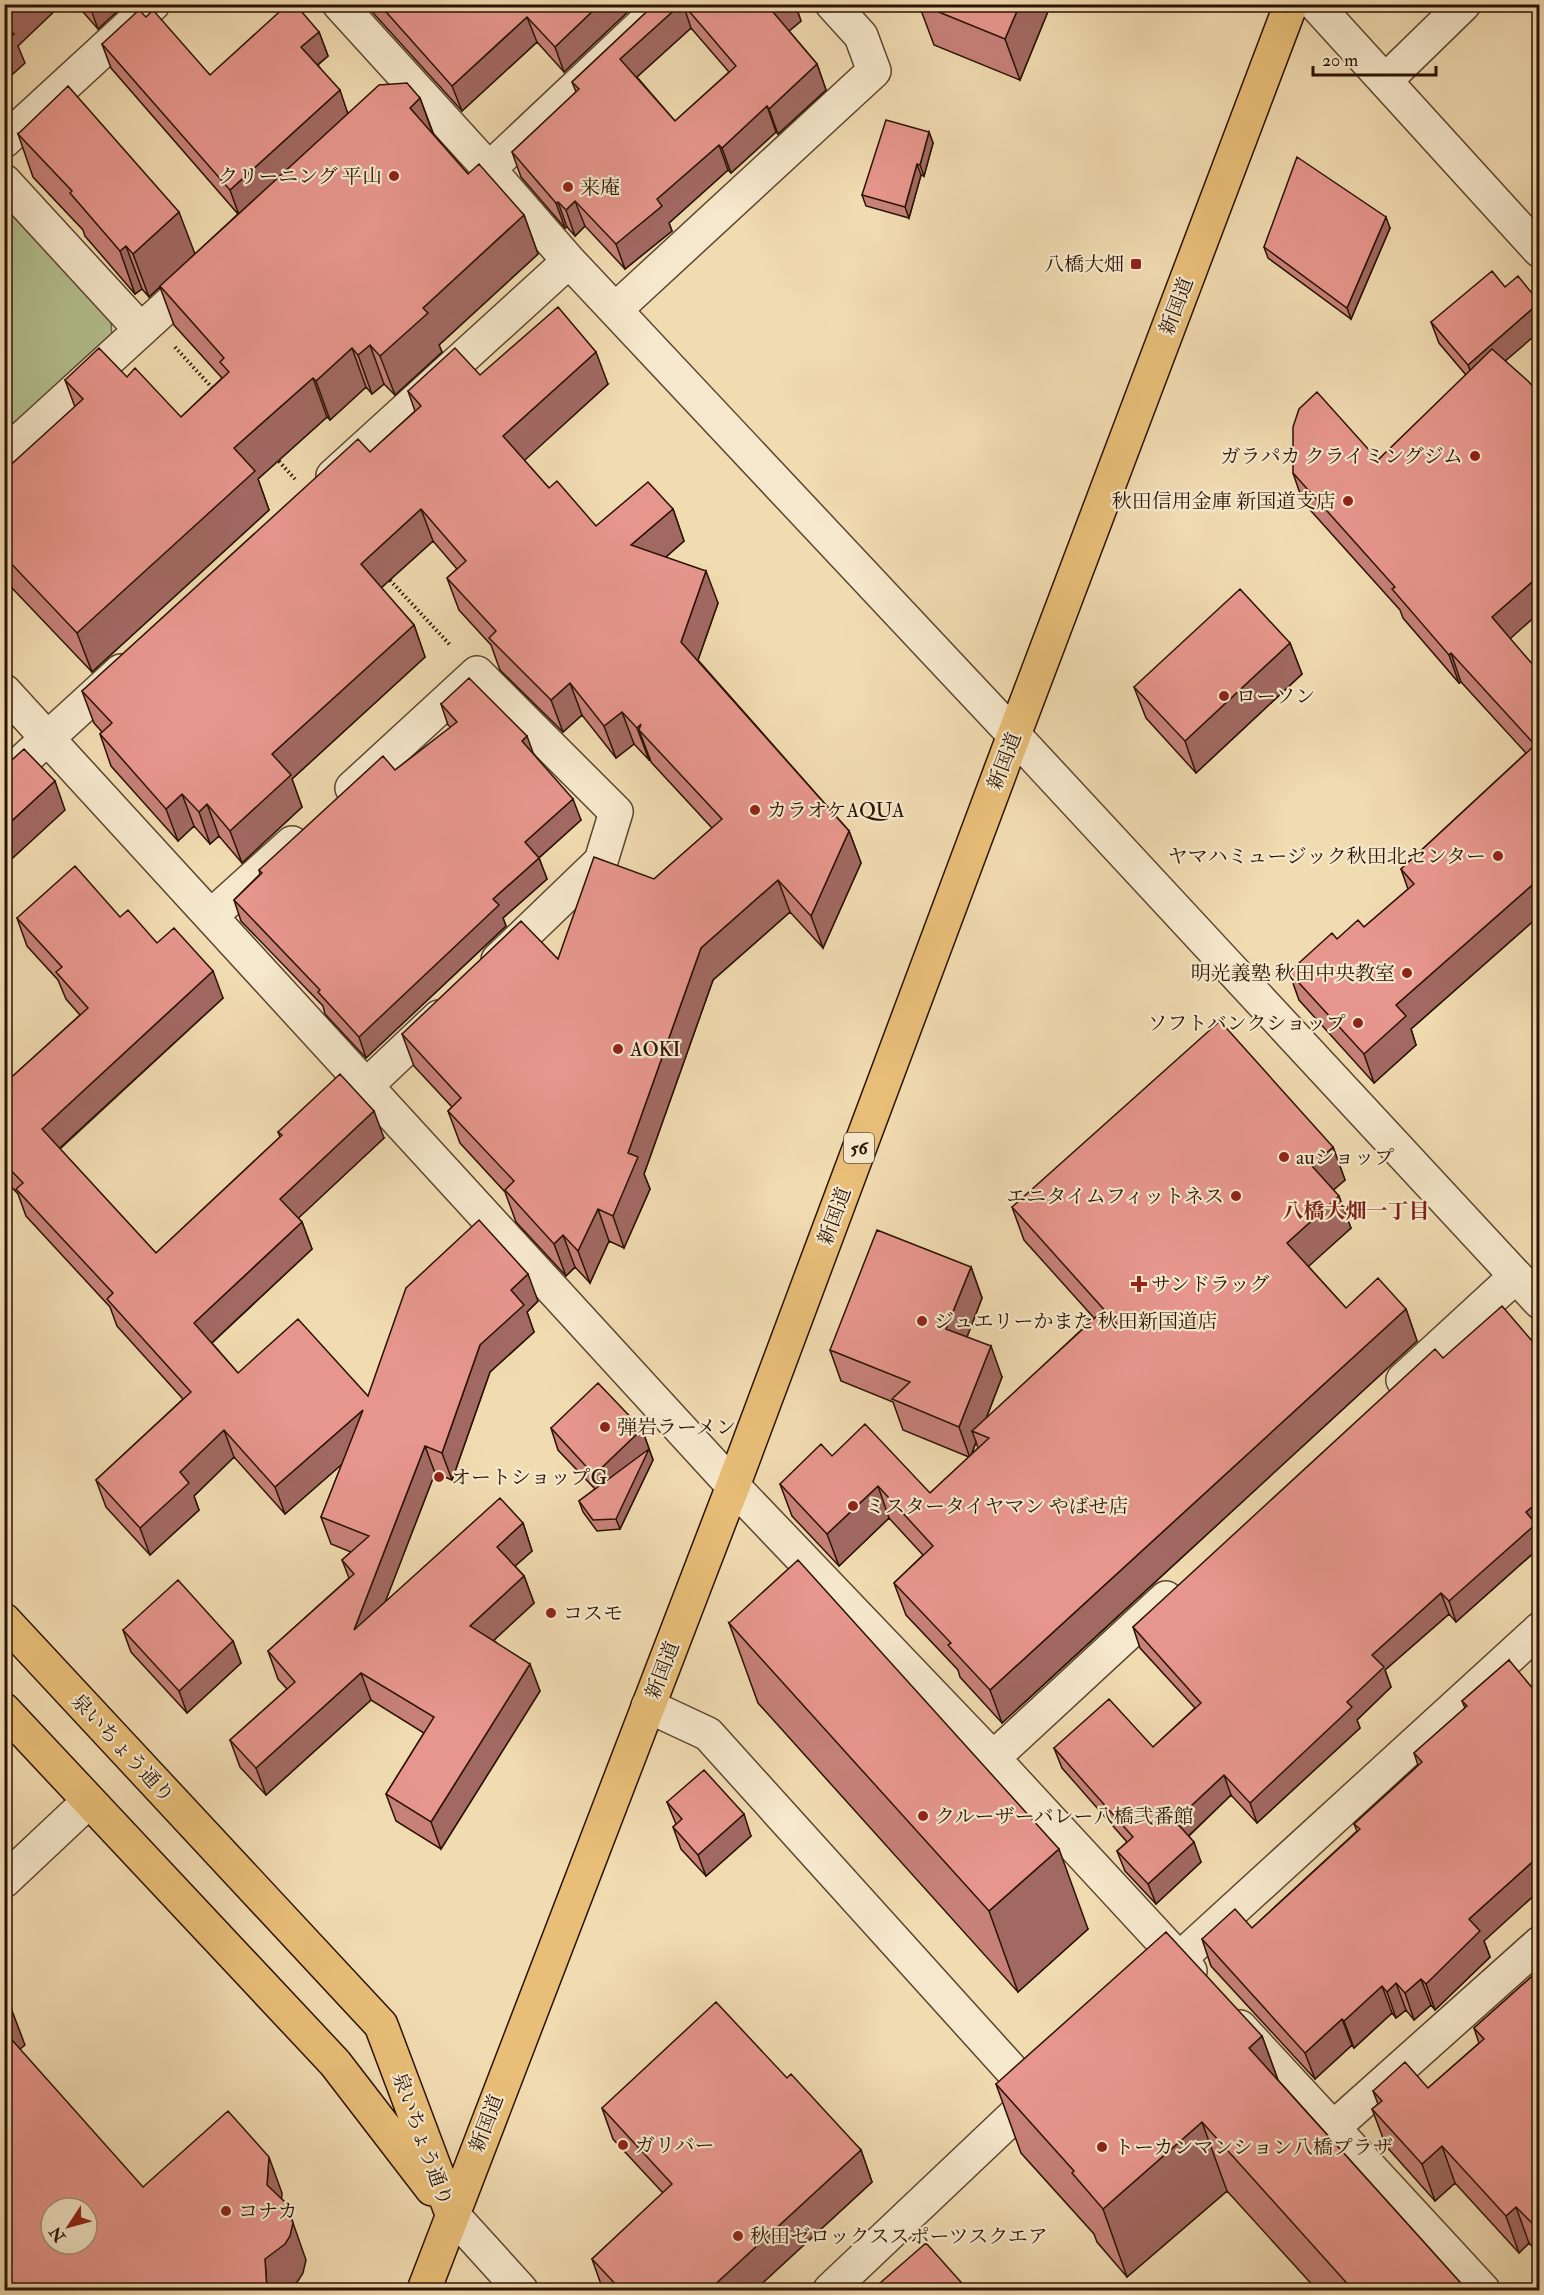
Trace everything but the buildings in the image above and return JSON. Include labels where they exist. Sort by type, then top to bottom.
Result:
[{"type":"main road","name":"新国道","points":[[424,2290],[733,1486],[1291,4]]},
{"type":"main road","name":"泉いちょう通り","points":[[4,1620],[381,2025],[452,2214]]},
{"type":"main road","name":"泉いちょう通り","points":[[4,1710],[335,2063],[452,2214]]},
{"type":"street","points":[[4,141],[153,4]]},
{"type":"street","points":[[339,4],[401,91],[489,169],[569,261],[1014,735],[1539,1302]]},
{"type":"street","points":[[489,169],[664,4]]},
{"type":"street","points":[[615,310],[874,71],[861,36],[832,4]]},
{"type":"street","points":[[1315,4],[1539,251]]},
{"type":"street","points":[[1385,81],[1463,5]]},
{"type":"street","points":[[4,181],[141,330]]},
{"type":"street","points":[[4,455],[219,258]]},
{"type":"street","points":[[311,497],[569,261]]},
{"type":"street","points":[[4,778],[144,650]]},
{"type":"street","points":[[211,916],[477,673],[616,812],[601,861],[366,1086]]},
{"type":"street","points":[[4,692],[733,1486],[993,1758],[1332,2129],[1483,2290]]},
{"type":"street","points":[[1385,1397],[1516,1276]]},
{"type":"street","points":[[993,1758],[1185,1582]]},
{"type":"street","points":[[1144,1991],[1539,1629]]},
{"type":"street","points":[[648,1706],[708,1734],[1035,2096]]},
{"type":"street","points":[[4,1881],[90,1801]]},
{"type":"street","points":[[1332,2129],[1539,1943]]},
{"type":"street","points":[[830,2290],[1060,2072]]},
{"type":"street","points":[[452,2214],[521,2290]]},
{"type":"green space","points":[[4,202],[111,322],[112,338],[4,436]]},
{"type":"place","name":"クリーニング 平山","points":[[394,176]]},
{"type":"place","name":"来庵","points":[[568,187]]},
{"type":"place","name":"八橋大畑","points":[[1136,264]]},
{"type":"place","name":"ガラパカ クライミングジム","points":[[1475,456]]},
{"type":"place","name":"秋田信用金庫 新国道支店","points":[[1348,501]]},
{"type":"place","name":"ローソン","points":[[1224,696]]},
{"type":"place","name":"カラオケAQUA","points":[[755,810]]},
{"type":"place","name":"ヤマハミュージック秋田北センター","points":[[1498,856]]},
{"type":"place","name":"明光義塾 秋田中央教室","points":[[1407,973]]},
{"type":"place","name":"ソフトバンクショップ","points":[[1358,1023]]},
{"type":"place","name":"AOKI","points":[[618,1049]]},
{"type":"place","name":"auショップ","points":[[1284,1157]]},
{"type":"place","name":"エニタイムフィットネス","points":[[1236,1196]]},
{"type":"place","name":"サンドラッグ","points":[[1139,1284]]},
{"type":"place","name":"ジュエリーかまた 秋田新国道店","points":[[922,1321]]},
{"type":"place","name":"弾岩ラーメン","points":[[605,1427]]},
{"type":"place","name":"オートショップG","points":[[439,1477]]},
{"type":"place","name":"ミスタータイヤマン やばせ店","points":[[853,1506]]},
{"type":"place","name":"コスモ","points":[[551,1613]]},
{"type":"place","name":"クルーザーバレー八橋弐番館","points":[[923,1816]]},
{"type":"place","name":"ガリバー","points":[[623,2145]]},
{"type":"place","name":"トーカンマンション八橋プラザ","points":[[1102,2147]]},
{"type":"place","name":"コナカ","points":[[226,2211]]},
{"type":"place","name":"秋田ゼロックススポーツスクエア","points":[[738,2236]]},
{"type":"district","name":"八橋大畑一丁目","points":[[1356,1211]]}]
